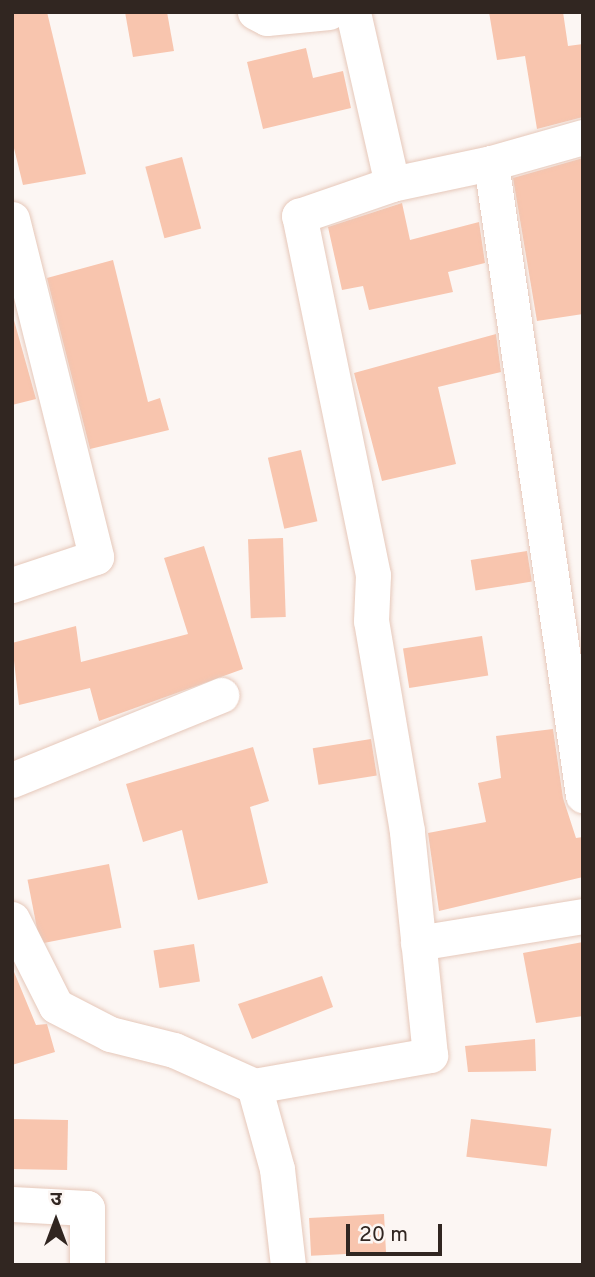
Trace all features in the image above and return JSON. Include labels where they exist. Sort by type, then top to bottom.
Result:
[{"type":"street","points":[[255,12],[267,18],[329,12]]},
{"type":"street","points":[[353,12],[391,184]]},
{"type":"street","points":[[12,919],[56,1006],[110,1034],[174,1050],[254,1086],[430,1055],[407,831],[370,621],[373,575],[299,216],[391,184],[491,163],[583,137]]},
{"type":"street","points":[[491,163],[583,795]]},
{"type":"street","points":[[12,219],[96,557],[12,585]]},
{"type":"street","points":[[12,780],[221,695]]},
{"type":"street","points":[[418,943],[583,916]]},
{"type":"street","points":[[254,1086],[277,1169],[288,1265]]},
{"type":"street","points":[[12,1204],[87,1208],[87,1265]]},
{"type":"building","points":[[12,12],[47,12],[86,174],[23,185],[12,140]]},
{"type":"building","points":[[125,12],[167,12],[174,51],[133,57]]},
{"type":"building","points":[[489,12],[563,12],[568,46],[583,44],[583,117],[537,129],[525,56],[497,60]]},
{"type":"building","points":[[306,48],[313,78],[343,71],[351,108],[263,129],[247,62]]},
{"type":"building","points":[[182,157],[201,228],[164,238],[145,167]]},
{"type":"building","points":[[583,158],[583,314],[537,321],[513,178]]},
{"type":"building","points":[[402,203],[410,240],[479,222],[485,263],[448,272],[453,292],[369,310],[363,286],[342,290],[328,227]]},
{"type":"building","points":[[113,260],[148,402],[160,398],[169,430],[90,449],[47,278]]},
{"type":"building","points":[[12,313],[36,399],[12,405]]},
{"type":"building","points":[[496,334],[501,372],[438,387],[456,464],[382,481],[354,373]]},
{"type":"building","points":[[301,450],[317,521],[284,529],[268,458]]},
{"type":"building","points":[[283,538],[286,617],[251,618],[248,539]]},
{"type":"building","points":[[204,546],[243,669],[99,721],[90,688],[19,705],[12,643],[76,626],[81,662],[188,634],[164,558]]},
{"type":"building","points":[[527,551],[532,582],[476,591],[471,560]]},
{"type":"building","points":[[482,636],[488,676],[409,688],[403,649]]},
{"type":"building","points":[[553,729],[563,798],[576,838],[583,837],[583,877],[439,911],[428,833],[486,822],[478,783],[501,778],[496,736]]},
{"type":"building","points":[[371,739],[377,776],[319,785],[313,748]]},
{"type":"building","points":[[253,747],[269,801],[250,807],[268,883],[198,900],[182,830],[143,842],[126,784]]},
{"type":"building","points":[[109,864],[121,928],[40,944],[28,880]]},
{"type":"building","points":[[583,942],[583,1016],[536,1023],[523,953]]},
{"type":"building","points":[[194,944],[200,982],[159,988],[154,950]]},
{"type":"building","points":[[12,967],[36,1025],[47,1024],[55,1052],[12,1065]]},
{"type":"building","points":[[322,976],[333,1007],[252,1039],[238,1004]]},
{"type":"building","points":[[535,1039],[536,1071],[468,1072],[465,1046]]},
{"type":"building","points":[[12,1119],[68,1120],[67,1170],[12,1169]]},
{"type":"building","points":[[471,1119],[551,1129],[547,1167],[466,1157]]},
{"type":"building","points":[[384,1214],[386,1252],[311,1256],[309,1218]]}]
